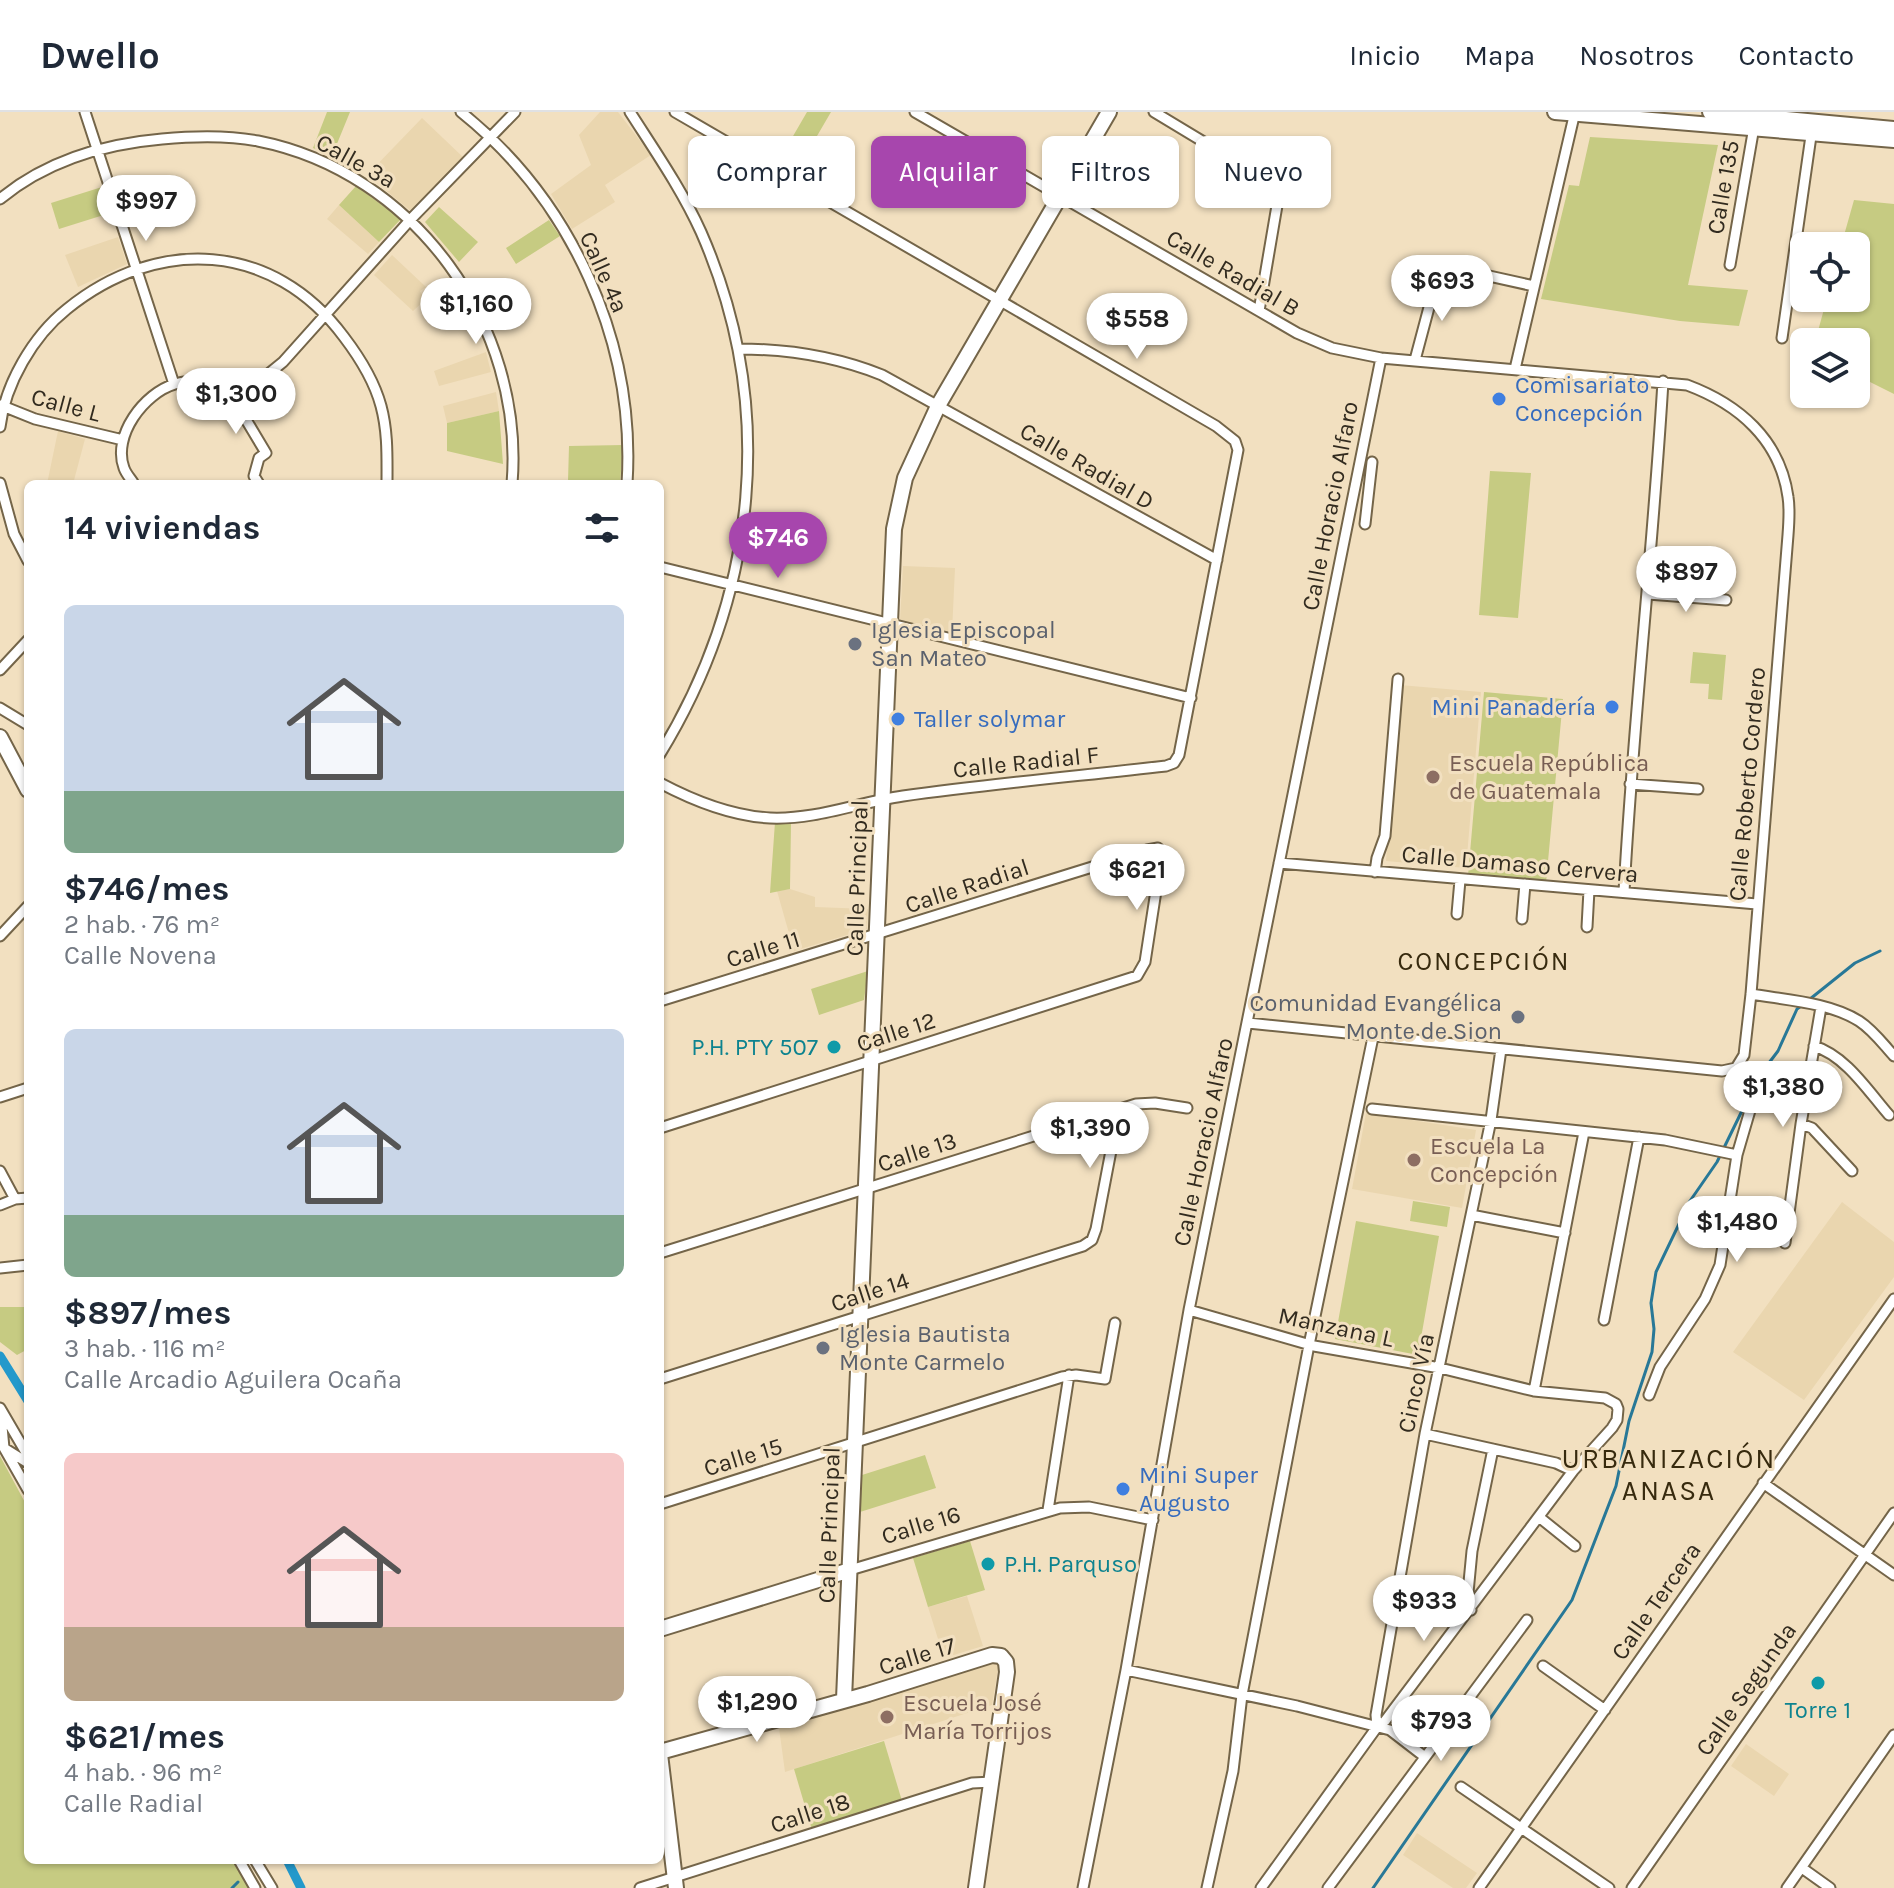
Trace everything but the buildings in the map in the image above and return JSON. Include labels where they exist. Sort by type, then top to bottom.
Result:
[{"type":"street","points":[[85,112],[174,384]]},
{"type":"street","name":"Calle 4a","points":[[461,112],[491,138],[551,210],[578,252],[616,354],[625,398],[629,455],[627,480]]},
{"type":"street","points":[[131,480],[124,469],[123,440],[134,418],[149,400],[174,384],[257,379],[267,375],[283,362],[411,219],[515,112]]},
{"type":"street","points":[[630,112],[685,199],[701,231],[739,349],[745,410],[748,476],[743,535],[733,586],[704,673],[664,747]]},
{"type":"street","points":[[664,568],[1191,698],[1238,450],[1235,441],[1216,426],[675,112]]},
{"type":"street","name":"Calle Radial B","points":[[915,112],[1042,186]]},
{"type":"street","name":"Calle Principal","points":[[1095,136],[1109,112]]},
{"type":"street","points":[[1154,112],[1257,171],[1280,188],[1259,311]]},
{"type":"street","points":[[1555,112],[1754,118]]},
{"type":"street","points":[[1710,112],[1894,140]]},
{"type":"street","points":[[1515,369],[1575,113]]},
{"type":"street","name":"Calle 135","points":[[1730,265],[1754,118]]},
{"type":"street","points":[[1812,128],[1894,129]]},
{"type":"street","points":[[1782,338],[1812,128]]},
{"type":"street","name":"Calle 3a","points":[[0,199],[33,175],[96,149],[141,141],[186,137],[256,141],[323,162],[380,194],[411,219],[460,279],[488,333],[506,391],[512,480]]},
{"type":"street","name":"Calle Principal","points":[[844,1699],[891,552],[900,498],[914,455],[939,404],[1053,208]]},
{"type":"street","name":"Calle Radial B","points":[[1079,208],[1297,333],[1332,348],[1381,358],[1515,369]]},
{"type":"street","points":[[0,427],[1,406],[29,353],[57,317],[93,288],[137,267],[202,258],[242,265],[277,280],[326,313],[369,374],[381,403],[387,432],[387,480]]},
{"type":"street","points":[[1415,360],[1436,281],[1443,273],[1453,268],[1534,286]]},
{"type":"street","name":"Calle Radial D","points":[[739,349],[805,354],[882,375],[1217,560]]},
{"type":"street","name":"Calle Horacio Alfaro","points":[[1083,1888],[1126,1670],[1189,1310],[1381,358]]},
{"type":"street","name":"Calle Roberto Cordero","points":[[1515,369],[1663,381],[1687,385],[1711,394],[1732,405],[1753,425],[1773,452],[1788,495],[1788,535],[1751,994],[1744,1055],[1736,1068]]},
{"type":"street","points":[[256,480],[254,476],[259,458],[266,453],[242,413],[245,404],[258,391],[257,379]]},
{"type":"street","points":[[1624,892],[1663,381]]},
{"type":"street","name":"Calle L","points":[[1,406],[35,419],[123,440]]},
{"type":"street","points":[[1365,524],[1372,462]]},
{"type":"street","points":[[1358,471],[1370,473]]},
{"type":"street","points":[[0,483],[14,534],[24,553]]},
{"type":"street","points":[[1648,594],[1726,600]]},
{"type":"street","points":[[0,670],[24,644]]},
{"type":"street","points":[[1375,872],[1385,836],[1398,679]]},
{"type":"street","name":"Calle Radial F","points":[[664,785],[703,804],[770,818],[822,814],[905,796],[1166,766],[1174,763],[1179,755],[1191,698]]},
{"type":"street","points":[[0,708],[24,723]]},
{"type":"street","points":[[0,737],[24,782]]},
{"type":"street","points":[[1630,784],[1698,789]]},
{"type":"street","name":"Calle Radial","points":[[877,935],[1147,850],[1160,849],[1163,858],[1142,971]]},
{"type":"street","name":"Calle Damaso Cervera","points":[[1279,863],[1757,904]]},
{"type":"street","points":[[1457,914],[1460,880]]},
{"type":"street","points":[[1522,919],[1525,884]]},
{"type":"street","points":[[1587,927],[1589,890]]},
{"type":"street","points":[[2,930],[24,910]]},
{"type":"street","name":"Calle 11","points":[[664,1000],[877,935]]},
{"type":"street","name":"Calle 12","points":[[664,1127],[1130,979],[1142,971]]},
{"type":"street","points":[[1751,994],[1818,1006],[1858,1020],[1894,1056]]},
{"type":"street","points":[[1785,1243],[1818,1006]]},
{"type":"street","points":[[1248,1023],[1722,1071],[1736,1068],[1741,1093]]},
{"type":"street","points":[[1207,1888],[1233,1771],[1242,1695],[1315,1346],[1373,1037]]},
{"type":"street","points":[[1814,1046],[1829,1052],[1845,1065],[1889,1115]]},
{"type":"street","name":"Cinco Vía","points":[[1377,1727],[1376,1715],[1425,1434],[1491,1120],[1501,1049]]},
{"type":"street","points":[[0,1097],[24,1089]]},
{"type":"street","name":"Calle 13","points":[[664,1252],[1119,1109],[1144,1103],[1187,1108]]},
{"type":"street","points":[[1649,1395],[1660,1367],[1705,1299],[1720,1265],[1733,1154],[1751,1107]]},
{"type":"street","name":"Calle 14","points":[[664,1378],[1083,1246],[1092,1240],[1096,1229],[1119,1109]]},
{"type":"street","points":[[1372,1109],[1665,1140],[1733,1154]]},
{"type":"street","points":[[1801,1124],[1812,1128],[1852,1171]]},
{"type":"street","points":[[1534,1391],[1584,1132]]},
{"type":"street","points":[[1604,1320],[1639,1137]]},
{"type":"street","points":[[0,1171],[15,1199]]},
{"type":"street","points":[[0,1205],[24,1198]]},
{"type":"street","points":[[1471,1215],[1565,1233]]},
{"type":"street","points":[[0,1268],[24,1265]]},
{"type":"street","name":"Calle Tercera","points":[[1479,1888],[1894,1299]]},
{"type":"street","name":"Manzana L","points":[[1189,1310],[1315,1346],[1440,1368],[1534,1391],[1605,1398],[1616,1404],[1618,1414],[1612,1428],[1573,1471]]},
{"type":"street","name":"Calle 15","points":[[664,1503],[1069,1375],[1105,1379],[1115,1323]]},
{"type":"street","points":[[1048,1510],[1069,1375]]},
{"type":"street","points":[[0,1410],[2,1445],[24,1483]]},
{"type":"street","points":[[0,1410],[24,1449]]},
{"type":"street","points":[[1261,1888],[1377,1727],[1385,1721],[1471,1610],[1573,1471],[1556,1463],[1425,1434]]},
{"type":"street","points":[[2,1445],[24,1460]]},
{"type":"street","points":[[1471,1610],[1467,1603],[1472,1551],[1493,1449]]},
{"type":"street","points":[[1763,1483],[1894,1575]]},
{"type":"street","name":"Calle 16","points":[[664,1628],[1048,1510],[1089,1507],[1153,1520]]},
{"type":"street","name":"Calle Segunda","points":[[1632,1888],[1894,1513]]},
{"type":"street","points":[[1539,1517],[1575,1546]]},
{"type":"street","points":[[1328,1888],[1527,1620]]},
{"type":"street","name":"Calle 17","points":[[664,1752],[992,1655],[1001,1656],[1006,1662],[1007,1672],[993,1782]]},
{"type":"street","points":[[1543,1666],[1605,1710]]},
{"type":"street","points":[[1126,1670],[1390,1730],[1425,1757]]},
{"type":"street","points":[[1787,1888],[1894,1735]]},
{"type":"street","points":[[976,1888],[993,1782]]},
{"type":"street","name":"Calle 18","points":[[640,1888],[676,1882],[972,1783],[993,1782]]},
{"type":"street","points":[[664,1785],[676,1882]]},
{"type":"street","points":[[1461,1787],[1609,1888]]},
{"type":"street","points":[[241,1864],[255,1888]]},
{"type":"street","points":[[257,1864],[272,1888]]},
{"type":"street","points":[[1802,1868],[1830,1888]]},
{"type":"shaded area","points":[[600,112],[618,112],[651,155],[605,185],[615,202],[572,229],[551,194],[591,165],[579,135]]},
{"type":"shaded area","points":[[422,118],[464,158],[412,212],[367,175]]},
{"type":"shaded area","points":[[339,205],[379,242],[368,254],[327,219]]},
{"type":"shaded area","points":[[118,237],[127,264],[78,287],[65,255]]},
{"type":"shaded area","points":[[392,255],[426,287],[420,291],[425,300],[413,311],[374,275]]},
{"type":"shaded area","points":[[486,352],[491,372],[439,386],[434,371]]},
{"type":"shaded area","points":[[496,392],[499,411],[447,423],[443,406]]},
{"type":"shaded area","points":[[58,431],[85,439],[74,480],[48,480]]},
{"type":"shaded area","points":[[903,566],[955,568],[952,632],[900,621]]},
{"type":"shaded area","name":"Escuela República de Guatemala","points":[[1400,685],[1481,692],[1466,868],[1386,861]]},
{"type":"shaded area","points":[[790,889],[815,897],[815,907],[868,909],[867,929],[794,951],[777,891]]},
{"type":"shaded area","name":"Escuela La Concepción","points":[[1366,1113],[1476,1130],[1462,1208],[1352,1189]]},
{"type":"shaded area","points":[[1842,1202],[1894,1242],[1894,1277],[1804,1400],[1733,1352]]},
{"type":"shaded area","points":[[967,1596],[983,1646],[944,1658],[928,1607]]},
{"type":"shaded area","name":"Escuela José María Torrijos","points":[[994,1660],[999,1663],[992,1705],[785,1772],[779,1728]]},
{"type":"shaded area","points":[[1746,1744],[1789,1774],[1774,1796],[1731,1766]]},
{"type":"shaded area","points":[[1417,1833],[1477,1873],[1466,1888],[1453,1888],[1403,1855]]},
{"type":"green space","points":[[327,112],[350,112],[332,156],[313,148]]},
{"type":"green space","points":[[807,112],[831,112],[817,136],[793,136]]},
{"type":"green space","points":[[1590,137],[1718,145],[1688,285],[1748,290],[1739,326],[1680,321],[1541,299],[1569,185],[1579,186]]},
{"type":"green space","points":[[356,186],[401,219],[379,242],[339,205]]},
{"type":"green space","points":[[102,187],[110,213],[59,229],[51,203]]},
{"type":"green space","points":[[1854,200],[1894,204],[1894,394],[1870,382],[1870,328],[1819,328],[1823,312],[1870,312],[1870,232],[1845,232]]},
{"type":"green space","points":[[439,207],[478,242],[459,262],[425,222]]},
{"type":"green space","points":[[549,220],[560,236],[516,264],[506,248]]},
{"type":"green space","points":[[499,411],[503,464],[447,451],[447,423]]},
{"type":"green space","points":[[623,445],[620,480],[568,480],[569,446]]},
{"type":"green space","points":[[1490,471],[1531,473],[1518,618],[1479,615]]},
{"type":"green space","points":[[1693,652],[1726,655],[1722,700],[1708,699],[1709,684],[1690,683]]},
{"type":"green space","points":[[1484,692],[1563,699],[1546,883],[1468,876]]},
{"type":"green space","points":[[775,822],[791,823],[790,889],[770,893]]},
{"type":"green space","points":[[868,971],[864,1000],[819,1015],[811,989]]},
{"type":"green space","points":[[1413,1201],[1450,1207],[1447,1227],[1410,1221]]},
{"type":"green space","points":[[1356,1221],[1439,1236],[1418,1355],[1335,1339]]},
{"type":"green space","points":[[0,1307],[24,1307],[24,1351],[17,1355],[0,1342]]},
{"type":"green space","points":[[925,1455],[936,1488],[860,1512],[862,1475]]},
{"type":"green space","points":[[0,1456],[24,1501],[24,1864],[236,1864],[250,1888],[0,1888]]},
{"type":"green space","points":[[970,1541],[985,1590],[928,1607],[913,1558]]},
{"type":"green space","points":[[884,1741],[902,1801],[812,1830],[794,1769]]},
{"type":"waterway","points":[[1810,999],[1855,963],[1880,951]]},
{"type":"waterway","points":[[1373,1888],[1572,1600],[1616,1486],[1629,1421],[1652,1352],[1654,1329],[1651,1303],[1656,1272],[1690,1201],[1717,1162],[1759,1076],[1778,1051],[1797,1009],[1804,1004]]},
{"type":"waterway","points":[[0,1356],[24,1395]]},
{"type":"waterway","points":[[289,1864],[301,1888]]},
{"type":"waterway","points":[[232,1888],[238,1882]]},
{"type":"place","name":"Comisariato Concepción","points":[[1499,399]]},
{"type":"place","name":"Iglesia Episcopal San Mateo","points":[[855,644]]},
{"type":"place","name":"Mini Panadería","points":[[1612,707]]},
{"type":"place","name":"Taller solymar","points":[[898,719]]},
{"type":"place","name":"Escuela República de Guatemala","points":[[1433,777]]},
{"type":"place","name":"Comunidad Evangélica Monte de Sion","points":[[1518,1017]]},
{"type":"place","name":"P.H. PTY 507","points":[[834,1047]]},
{"type":"place","name":"Escuela La Concepción","points":[[1414,1160]]},
{"type":"place","name":"Iglesia Bautista Monte Carmelo","points":[[823,1348]]},
{"type":"place","name":"Mini Super Augusto","points":[[1123,1489]]},
{"type":"place","name":"P.H. Parquso","points":[[988,1564]]},
{"type":"place","name":"Torre 1","points":[[1818,1683]]},
{"type":"place","name":"Escuela José María Torrijos","points":[[887,1717]]},
{"type":"district","name":"CONCEPCIÓN","points":[[1484,961]]},
{"type":"district","name":"URBANIZACIÓN ANASA","points":[[1669,1474]]}]
